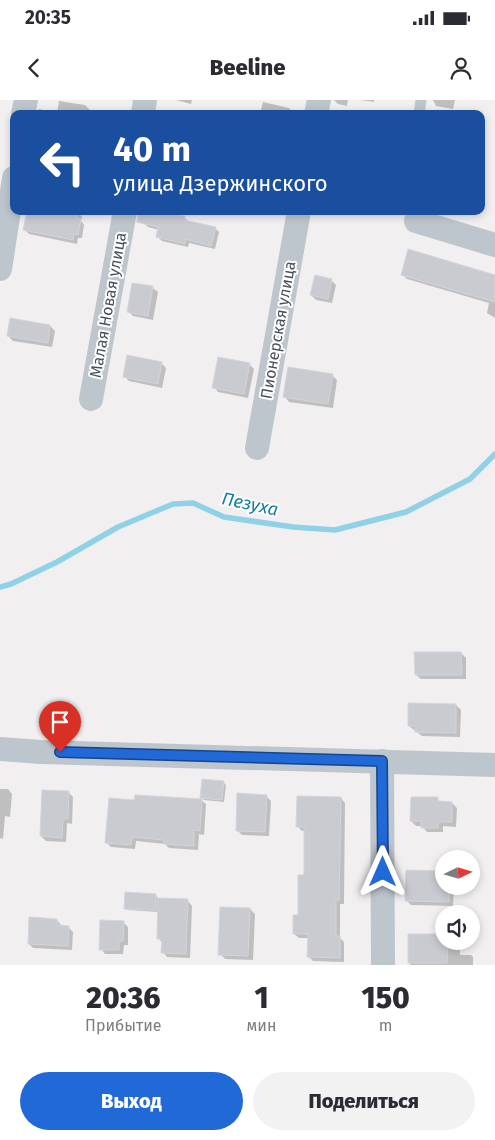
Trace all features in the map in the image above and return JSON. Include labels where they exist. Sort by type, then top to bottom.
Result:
[{"type":"street","points":[[0,269],[10,204]]},
{"type":"street","name":"Малая Новая улица","points":[[91,399],[124,215]]},
{"type":"street","name":"Пионерская улица","points":[[258,448],[298,215]]},
{"type":"street","points":[[412,217],[495,245]]},
{"type":"street","points":[[0,749],[40,752],[495,765]]},
{"type":"street","points":[[382,761],[383,965]]},
{"type":"building","points":[[26,215],[77,215],[77,218],[81,219],[78,235],[74,234],[73,240],[23,230]]},
{"type":"building","points":[[138,215],[181,215],[185,216],[184,220],[216,227],[211,246],[185,239],[185,244],[156,237],[158,227],[137,222]]},
{"type":"building","points":[[408,249],[495,275],[495,302],[401,275]]},
{"type":"building","points":[[315,275],[332,279],[328,299],[310,295]]},
{"type":"building","points":[[132,283],[153,286],[148,316],[127,312]]},
{"type":"building","points":[[10,318],[50,325],[48,343],[7,336]]},
{"type":"building","points":[[127,355],[162,362],[158,384],[123,377]]},
{"type":"building","points":[[218,357],[250,363],[244,394],[212,388]]},
{"type":"building","points":[[288,367],[333,374],[328,404],[283,397]]},
{"type":"building","points":[[414,652],[461,652],[462,675],[415,675]]},
{"type":"building","points":[[408,703],[456,704],[456,733],[415,732],[415,726],[408,726]]},
{"type":"building","points":[[202,779],[224,781],[222,800],[200,798]]},
{"type":"building","points":[[42,790],[69,791],[68,819],[63,819],[62,838],[40,836]]},
{"type":"building","points":[[237,793],[267,795],[265,832],[236,831]]},
{"type":"building","points":[[135,795],[202,799],[200,831],[194,830],[194,846],[164,844],[164,840],[132,837],[131,845],[105,843],[109,798],[134,800]]},
{"type":"building","points":[[297,796],[341,797],[339,900],[336,900],[336,936],[340,936],[340,958],[307,957],[308,934],[293,934],[293,915],[298,915],[298,875],[304,875],[304,827],[296,827]]},
{"type":"building","points":[[411,797],[438,797],[438,801],[452,802],[452,822],[438,822],[438,828],[421,828],[421,821],[410,821]]},
{"type":"building","points":[[406,870],[435,871],[435,895],[449,895],[449,902],[405,901]]},
{"type":"building","points":[[125,892],[156,894],[156,910],[124,909]]},
{"type":"building","points":[[158,898],[188,899],[186,954],[161,953],[162,939],[157,939]]},
{"type":"building","points":[[220,907],[250,908],[248,956],[218,955]]},
{"type":"building","points":[[29,917],[57,919],[57,925],[69,926],[68,946],[28,944]]},
{"type":"building","points":[[100,920],[124,921],[123,941],[119,941],[119,950],[99,950]]},
{"type":"building","points":[[408,934],[435,934],[435,950],[448,950],[447,963],[408,963]]},
{"type":"waterway","name":"Пезуха","points":[[0,587],[11,584],[57,562],[118,527],[173,504],[193,503],[224,517],[293,527],[335,530],[406,512],[470,479],[495,454]]},
{"type":"route","points":[[60,752],[382,761],[383,872]]}]
